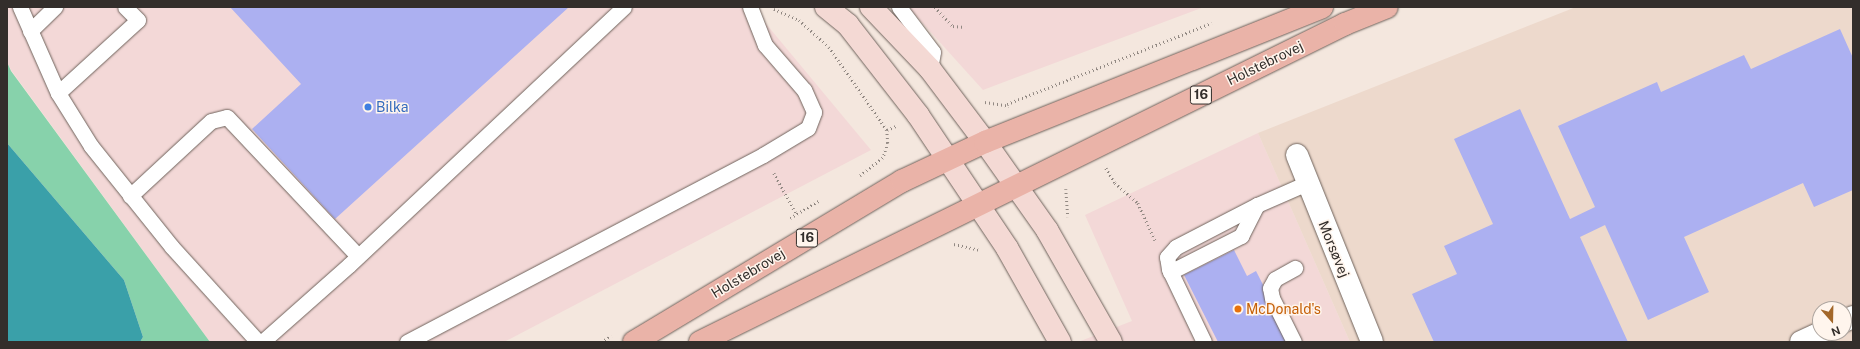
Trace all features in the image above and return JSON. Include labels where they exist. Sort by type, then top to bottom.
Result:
[{"type":"main road","name":"Holstebrovej","points":[[634,342],[902,181],[985,142],[1322,7]]},
{"type":"main road","name":"Holstebrovej","points":[[700,342],[1345,24],[1387,7]]},
{"type":"street","points":[[826,7],[848,26],[918,115],[1007,248],[1060,342]]},
{"type":"street","points":[[871,7],[930,69],[985,142],[1047,230],[1111,342]]},
{"type":"street","name":"Morsøvej","points":[[1297,155],[1372,342]]},
{"type":"street","points":[[1802,342],[1812,337]]},
{"type":"lane","points":[[20,7],[58,93],[91,146],[130,196],[215,296],[258,342]]},
{"type":"lane","points":[[30,30],[55,7]]},
{"type":"lane","points":[[58,93],[138,20],[125,7]]},
{"type":"lane","points":[[262,342],[358,256],[624,7]]},
{"type":"lane","points":[[899,7],[933,52],[930,69]]},
{"type":"lane","points":[[407,342],[763,155],[808,128],[814,112],[804,90],[765,45],[750,9]]},
{"type":"lane","points":[[130,196],[211,121],[227,117],[358,256]]},
{"type":"lane","points":[[1204,342],[1170,272],[1167,263],[1169,254],[1176,247],[1257,204],[1308,183]]},
{"type":"lane","points":[[1170,272],[1241,236],[1257,204]]},
{"type":"lane","points":[[1294,342],[1272,298],[1270,288],[1275,279],[1295,268]]},
{"type":"path","points":[[935,7],[953,26],[965,27]]},
{"type":"path","points":[[750,9],[775,9],[799,20],[829,47],[887,130]]},
{"type":"path","points":[[1007,104],[1190,30],[1219,21]]},
{"type":"path","points":[[763,155],[796,213]]},
{"type":"path","points":[[1106,168],[1116,183],[1138,203],[1152,237],[1169,254]]},
{"type":"path","points":[[947,247],[954,244],[986,252],[1007,248]]},
{"type":"shaded area","points":[[7,7],[752,7],[871,150],[504,342],[210,342],[11,70],[7,62]]},
{"type":"shaded area","points":[[908,7],[1204,7],[983,90]]},
{"type":"shaded area","points":[[1576,7],[1853,7],[1853,342],[1350,342],[1258,133]]},
{"type":"shaded area","points":[[1258,133],[1350,342],[1078,342],[1132,321],[1085,215]]},
{"type":"green space","points":[[7,62],[11,71],[210,342],[140,342],[143,337],[124,280],[7,143]]},
{"type":"water","points":[[7,143],[124,280],[143,337],[140,342],[7,342]]},
{"type":"building","name":"Bilka","points":[[230,7],[569,7],[335,219],[252,129],[301,84]]},
{"type":"building","points":[[1840,29],[1853,58],[1853,190],[1814,207],[1803,183],[1684,237],[1709,292],[1648,320],[1605,225],[1580,237],[1628,342],[1434,342],[1412,294],[1457,274],[1444,246],[1493,224],[1454,139],[1520,109],[1570,219],[1595,207],[1558,126],[1657,82],[1661,92],[1744,55],[1751,69]]},
{"type":"building","name":"McDonald's","points":[[1234,250],[1247,276],[1256,271],[1292,342],[1218,342],[1184,275]]},
{"type":"place","name":"Bilka","points":[[368,107]]},
{"type":"place","name":"McDonald's","points":[[1238,309]]}]
